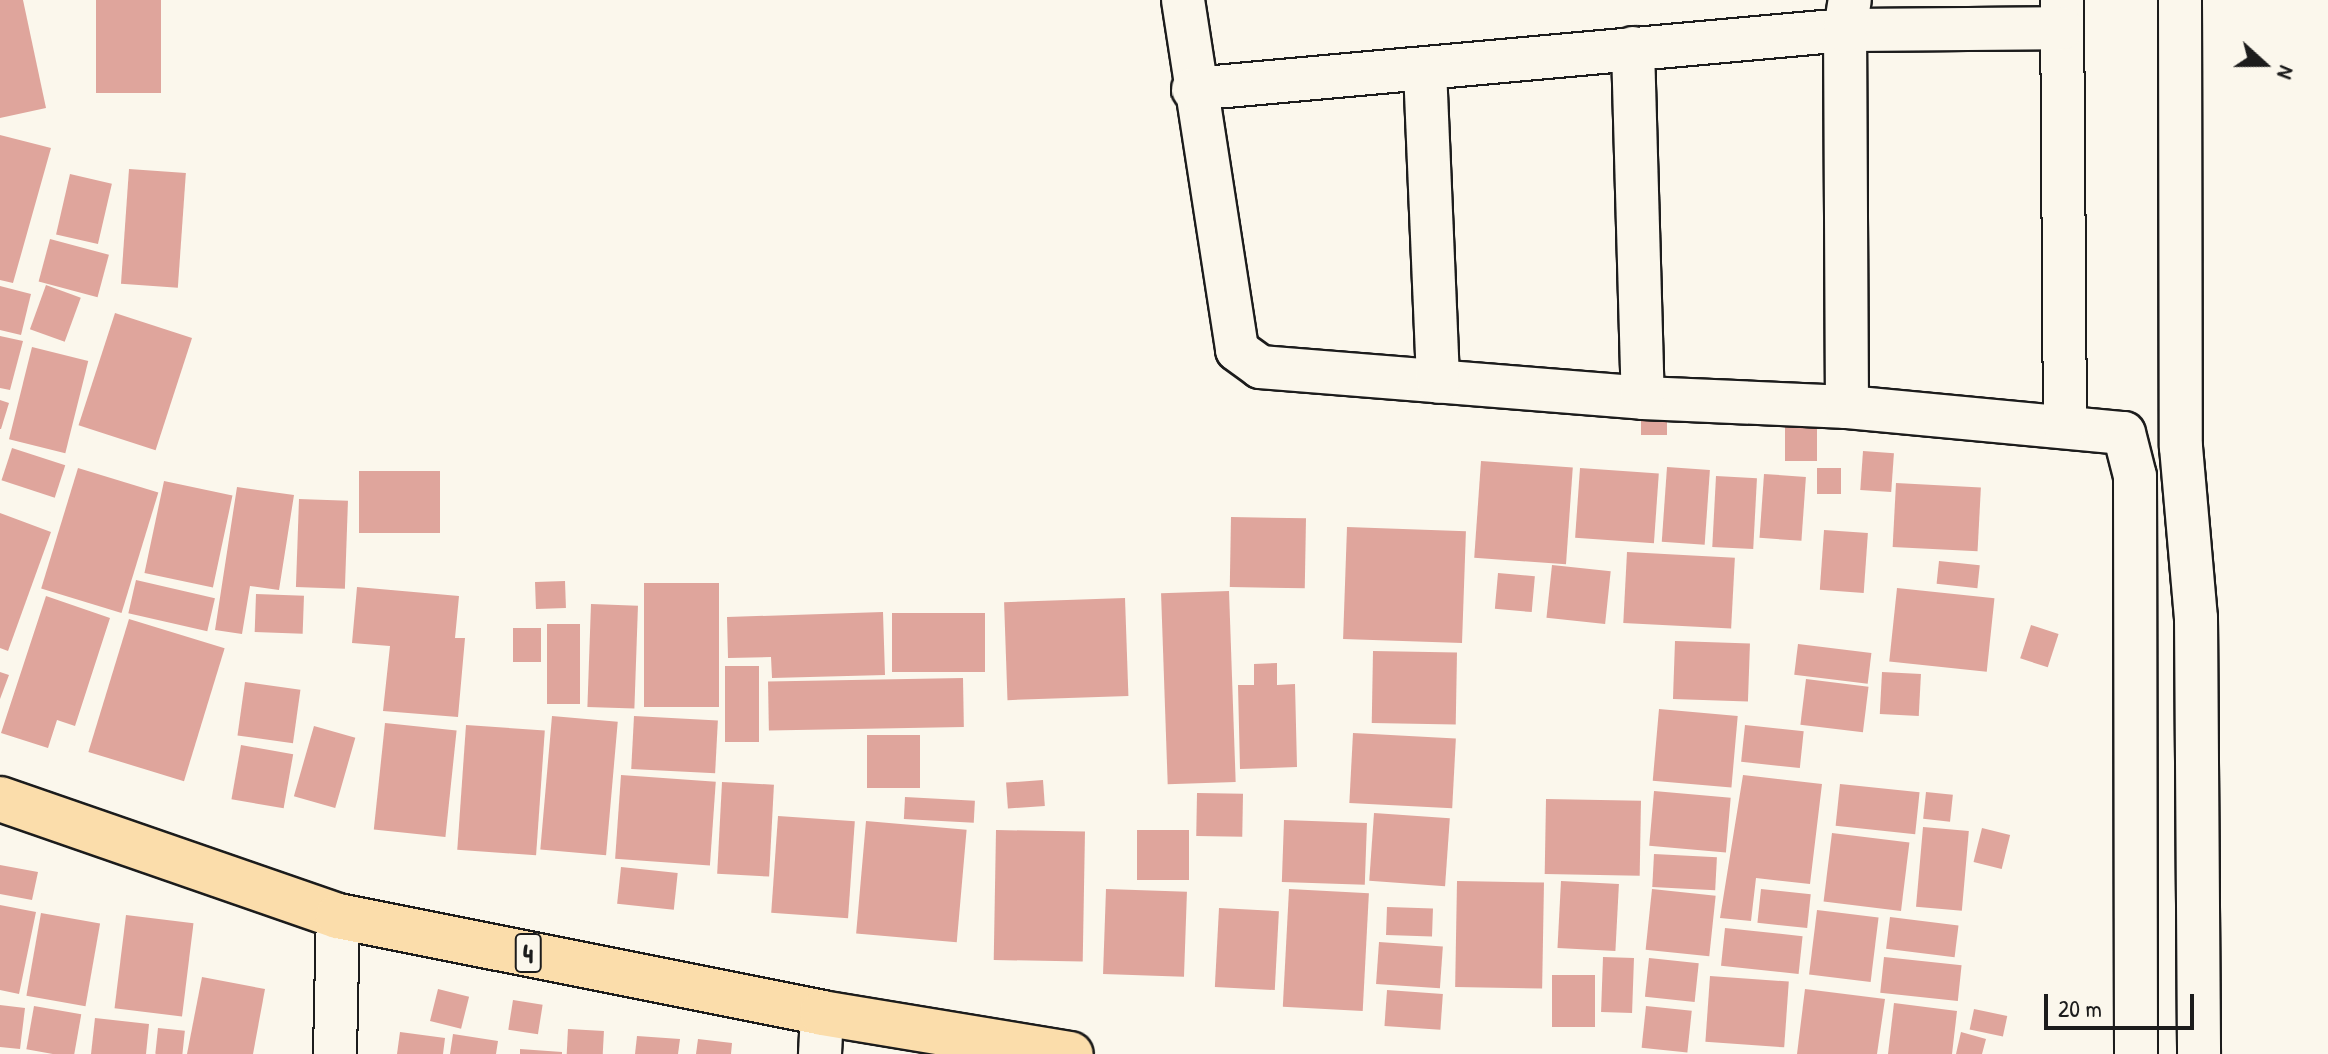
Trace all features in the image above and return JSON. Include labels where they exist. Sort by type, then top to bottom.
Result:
[{"type":"highway","name":"4","points":[[0,799],[338,916],[821,1033],[1069,1054]]},
{"type":"street","points":[[1183,0],[1193,89],[1237,350],[1260,367],[1643,398],[1847,407],[2124,433],[2133,456],[2136,1054]]},
{"type":"street","points":[[2180,0],[2181,447],[2196,618],[2199,1054]]},
{"type":"street","points":[[1193,89],[1633,48],[1848,15],[2062,14],[2065,426]]},
{"type":"street","points":[[1847,407],[1848,15]]},
{"type":"street","points":[[1633,48],[1643,398]]},
{"type":"street","points":[[1425,69],[1438,382]]},
{"type":"street","points":[[335,1054],[338,916]]},
{"type":"building","points":[[0,0],[23,0],[46,108],[0,118]]},
{"type":"building","points":[[96,0],[161,0],[161,93],[96,93]]},
{"type":"building","points":[[0,135],[51,148],[13,283],[0,280]]},
{"type":"building","points":[[129,169],[186,173],[178,288],[121,284]]},
{"type":"building","points":[[70,174],[112,184],[98,244],[56,234]]},
{"type":"building","points":[[50,239],[109,255],[98,297],[39,282]]},
{"type":"building","points":[[46,285],[81,298],[65,342],[30,329]]},
{"type":"building","points":[[0,286],[31,294],[21,335],[0,330]]},
{"type":"building","points":[[115,313],[192,338],[156,450],[79,425]]},
{"type":"building","points":[[0,336],[23,341],[10,390],[0,388]]},
{"type":"building","points":[[32,347],[88,361],[65,453],[9,439]]},
{"type":"building","points":[[0,400],[9,403],[1,429],[0,429]]},
{"type":"building","points":[[1641,415],[1667,415],[1667,435],[1641,435]]},
{"type":"building","points":[[1785,418],[1817,418],[1817,461],[1785,461]]},
{"type":"building","points":[[12,448],[65,465],[55,498],[1,480]]},
{"type":"building","points":[[1863,451],[1894,453],[1891,492],[1860,490]]},
{"type":"building","points":[[1481,461],[1573,467],[1566,564],[1474,558]]},
{"type":"building","points":[[1667,467],[1710,470],[1705,545],[1662,542]]},
{"type":"building","points":[[78,468],[158,493],[121,613],[41,588]]},
{"type":"building","points":[[1580,468],[1659,474],[1654,543],[1575,538]]},
{"type":"building","points":[[1817,468],[1841,468],[1841,494],[1817,494]]},
{"type":"building","points":[[359,471],[440,471],[440,533],[359,533]]},
{"type":"building","points":[[1764,474],[1806,477],[1801,541],[1760,538]]},
{"type":"building","points":[[1716,476],[1757,478],[1753,549],[1712,547]]},
{"type":"building","points":[[164,481],[232,496],[213,587],[144,573]]},
{"type":"building","points":[[1896,483],[1981,487],[1978,551],[1893,547]]},
{"type":"building","points":[[237,487],[294,495],[279,590],[250,586],[242,634],[215,630]]},
{"type":"building","points":[[299,499],[348,501],[345,589],[296,587]]},
{"type":"building","points":[[0,513],[51,532],[8,651],[0,648]]},
{"type":"building","points":[[1231,517],[1306,518],[1305,588],[1230,587]]},
{"type":"building","points":[[1347,527],[1466,531],[1462,643],[1343,639]]},
{"type":"building","points":[[1824,530],[1868,533],[1864,593],[1820,590]]},
{"type":"building","points":[[1627,552],[1735,558],[1731,629],[1623,623]]},
{"type":"building","points":[[1939,561],[1980,565],[1977,588],[1937,584]]},
{"type":"building","points":[[1552,565],[1611,571],[1605,624],[1546,618]]},
{"type":"building","points":[[1498,573],[1535,576],[1532,612],[1495,609]]},
{"type":"building","points":[[136,580],[215,598],[207,631],[128,613]]},
{"type":"building","points":[[565,581],[566,608],[536,609],[535,582]]},
{"type":"building","points":[[644,583],[719,583],[719,707],[644,707]]},
{"type":"building","points":[[357,587],[459,596],[455,638],[465,638],[458,717],[383,711],[390,646],[352,643]]},
{"type":"building","points":[[1897,588],[1994,598],[1987,672],[1889,662]]},
{"type":"building","points":[[1229,591],[1236,782],[1168,784],[1161,593]]},
{"type":"building","points":[[256,594],[304,596],[303,634],[255,632]]},
{"type":"building","points":[[46,596],[110,618],[75,726],[57,720],[48,748],[1,733]]},
{"type":"building","points":[[1125,598],[1128,696],[1007,700],[1004,602]]},
{"type":"building","points":[[591,604],[638,606],[634,709],[587,707]]},
{"type":"building","points":[[883,612],[885,675],[772,678],[771,657],[728,658],[727,617]]},
{"type":"building","points":[[892,613],[985,613],[985,672],[892,672]]},
{"type":"building","points":[[129,619],[225,648],[184,781],[88,752]]},
{"type":"building","points":[[547,624],[580,624],[580,704],[547,704]]},
{"type":"building","points":[[2031,625],[2059,634],[2048,667],[2020,658]]},
{"type":"building","points":[[513,628],[541,628],[541,662],[513,662]]},
{"type":"building","points":[[1675,641],[1750,644],[1748,702],[1673,699]]},
{"type":"building","points":[[1798,644],[1871,653],[1868,684],[1794,675]]},
{"type":"building","points":[[1373,651],[1457,652],[1456,724],[1372,723]]},
{"type":"building","points":[[1277,663],[1277,685],[1295,684],[1297,767],[1240,769],[1238,685],[1254,685],[1254,664]]},
{"type":"building","points":[[725,666],[759,666],[759,742],[725,742]]},
{"type":"building","points":[[0,672],[9,675],[0,699]]},
{"type":"building","points":[[1882,672],[1921,674],[1919,716],[1880,714]]},
{"type":"building","points":[[963,678],[964,727],[769,730],[768,681]]},
{"type":"building","points":[[1806,679],[1869,687],[1863,732],[1800,725]]},
{"type":"building","points":[[245,682],[300,690],[293,743],[237,735]]},
{"type":"building","points":[[1659,709],[1738,716],[1731,788],[1653,781]]},
{"type":"building","points":[[552,716],[618,722],[606,855],[540,849]]},
{"type":"building","points":[[634,716],[718,720],[715,773],[631,769]]},
{"type":"building","points":[[385,723],[457,731],[445,837],[374,829]]},
{"type":"building","points":[[466,725],[545,731],[536,855],[457,850]]},
{"type":"building","points":[[1745,725],[1804,731],[1800,768],[1741,762]]},
{"type":"building","points":[[314,726],[355,738],[335,808],[294,796]]},
{"type":"building","points":[[1353,733],[1456,738],[1452,808],[1349,803]]},
{"type":"building","points":[[867,735],[920,735],[920,788],[867,788]]},
{"type":"building","points":[[241,745],[293,754],[284,808],[231,799]]},
{"type":"building","points":[[621,775],[716,782],[710,865],[615,859]]},
{"type":"building","points":[[1743,775],[1822,784],[1810,884],[1756,878],[1751,921],[1720,918]]},
{"type":"building","points":[[1043,780],[1045,806],[1008,809],[1006,783]]},
{"type":"building","points":[[722,782],[774,785],[769,877],[717,874]]},
{"type":"building","points":[[1840,784],[1920,792],[1915,834],[1836,826]]},
{"type":"building","points":[[1654,791],[1731,798],[1726,853],[1649,846]]},
{"type":"building","points":[[1926,792],[1953,795],[1950,822],[1923,819]]},
{"type":"building","points":[[1197,793],[1243,794],[1242,837],[1196,836]]},
{"type":"building","points":[[905,797],[975,801],[974,823],[904,819]]},
{"type":"building","points":[[1546,799],[1641,801],[1640,876],[1545,874]]},
{"type":"building","points":[[1374,813],[1450,818],[1445,886],[1369,881]]},
{"type":"building","points":[[778,816],[855,821],[848,918],[771,913]]},
{"type":"building","points":[[1284,820],[1367,823],[1365,885],[1282,882]]},
{"type":"building","points":[[866,821],[967,830],[957,942],[856,934]]},
{"type":"building","points":[[1923,827],[1969,831],[1962,911],[1916,907]]},
{"type":"building","points":[[1982,828],[2010,835],[2002,869],[1974,862]]},
{"type":"building","points":[[996,830],[1085,832],[1083,962],[994,960]]},
{"type":"building","points":[[1137,830],[1189,830],[1189,880],[1137,880]]},
{"type":"building","points":[[1832,833],[1909,843],[1901,911],[1824,901]]},
{"type":"building","points":[[1654,854],[1717,857],[1715,890],[1652,887]]},
{"type":"building","points":[[0,865],[38,872],[32,900],[0,894]]},
{"type":"building","points":[[621,867],[678,873],[674,910],[617,904]]},
{"type":"building","points":[[1457,881],[1544,883],[1542,989],[1455,987]]},
{"type":"building","points":[[1561,881],[1619,884],[1615,951],[1557,948]]},
{"type":"building","points":[[1106,889],[1187,892],[1184,977],[1103,974]]},
{"type":"building","points":[[1289,889],[1369,893],[1363,1011],[1283,1007]]},
{"type":"building","points":[[1652,889],[1716,896],[1709,956],[1646,950]]},
{"type":"building","points":[[1761,889],[1811,894],[1807,928],[1757,923]]},
{"type":"building","points":[[0,905],[36,912],[19,994],[0,990]]},
{"type":"building","points":[[1387,907],[1433,909],[1432,937],[1386,935]]},
{"type":"building","points":[[1219,908],[1279,911],[1275,990],[1215,987]]},
{"type":"building","points":[[1817,910],[1879,918],[1871,982],[1809,975]]},
{"type":"building","points":[[41,913],[100,923],[86,1006],[26,996]]},
{"type":"building","points":[[126,915],[193,923],[182,1017],[115,1008]]},
{"type":"building","points":[[1890,917],[1958,925],[1955,957],[1886,949]]},
{"type":"building","points":[[1725,928],[1803,936],[1799,974],[1721,966]]},
{"type":"building","points":[[1379,942],[1443,946],[1440,988],[1376,984]]},
{"type":"building","points":[[1603,957],[1634,958],[1632,1013],[1601,1012]]},
{"type":"building","points":[[1884,957],[1962,965],[1958,1001],[1880,993]]},
{"type":"building","points":[[1649,958],[1699,963],[1695,1002],[1645,997]]},
{"type":"building","points":[[1552,975],[1595,975],[1595,1027],[1552,1027]]},
{"type":"building","points":[[1710,976],[1789,982],[1784,1047],[1705,1042]]},
{"type":"building","points":[[202,977],[265,989],[253,1054],[187,1054]]},
{"type":"building","points":[[438,989],[469,997],[461,1029],[430,1021]]},
{"type":"building","points":[[1805,989],[1885,999],[1877,1054],[1797,1054]]},
{"type":"building","points":[[1387,990],[1443,994],[1440,1030],[1384,1026]]},
{"type":"building","points":[[513,1000],[543,1005],[538,1034],[508,1030]]},
{"type":"building","points":[[1894,1003],[1957,1011],[1952,1054],[1888,1054]]},
{"type":"building","points":[[0,1005],[25,1008],[20,1049],[0,1047]]},
{"type":"building","points":[[34,1006],[81,1014],[74,1054],[26,1049]]},
{"type":"building","points":[[1646,1006],[1692,1011],[1687,1053],[1642,1048]]},
{"type":"building","points":[[1974,1009],[2007,1016],[2003,1037],[1970,1030]]},
{"type":"building","points":[[95,1018],[149,1024],[146,1054],[91,1054]]},
{"type":"building","points":[[158,1028],[185,1031],[182,1054],[155,1054]]},
{"type":"building","points":[[568,1029],[604,1031],[603,1054],[567,1054]]},
{"type":"building","points":[[400,1032],[445,1038],[443,1054],[397,1054]]},
{"type":"building","points":[[1961,1032],[1986,1039],[1982,1054],[1956,1054]]},
{"type":"building","points":[[453,1034],[498,1041],[496,1054],[450,1054]]},
{"type":"building","points":[[637,1036],[680,1039],[678,1054],[635,1054]]},
{"type":"building","points":[[698,1039],[732,1043],[731,1054],[696,1054]]},
{"type":"building","points":[[520,1049],[562,1052],[562,1054],[520,1054]]}]
